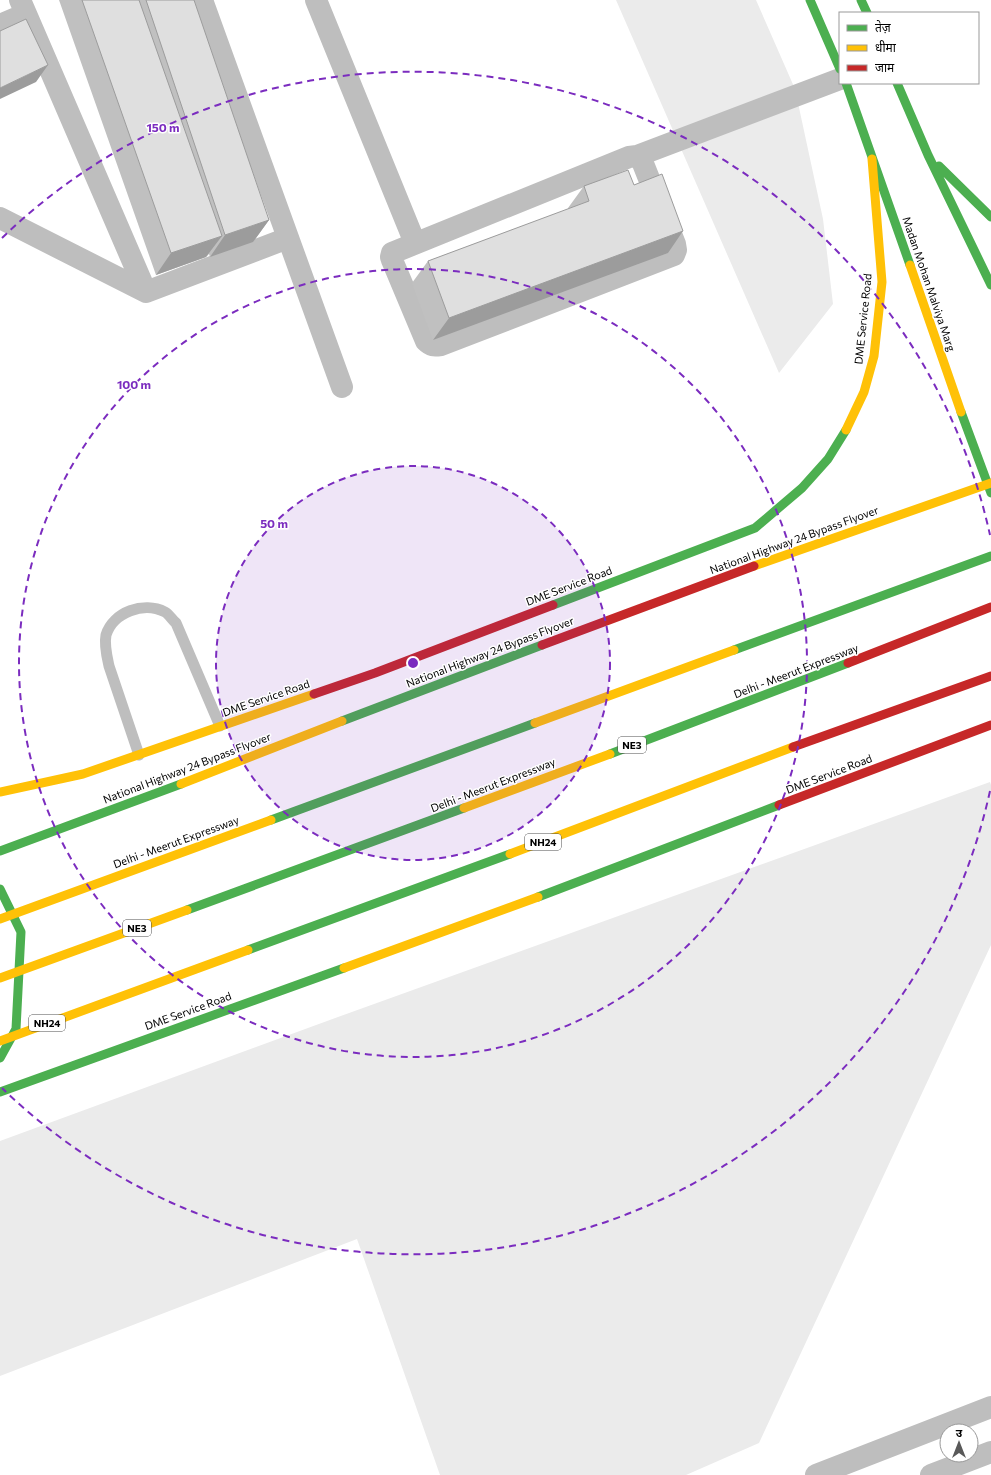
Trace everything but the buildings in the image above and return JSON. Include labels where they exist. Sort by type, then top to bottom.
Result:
[{"type":"main road","points":[[810,0],[839,67]]},
{"type":"main road","name":"Madan Mohan Malviya Marg","points":[[846,84],[974,449],[991,493]]},
{"type":"main road","points":[[897,84],[928,155],[991,286]]},
{"type":"main road","points":[[928,155],[991,217]]},
{"type":"main road","name":"DME Service Road","points":[[0,792],[83,774],[375,673],[755,528],[802,488],[828,459],[847,429],[864,392],[874,356],[882,282],[872,159]]},
{"type":"main road","name":"National Highway 24 Bypass Flyover","points":[[0,851],[143,799],[454,678],[749,568],[991,483]]},
{"type":"main road","name":"Delhi - Meerut Expressway","points":[[0,919],[991,556]]},
{"type":"main road","name":"Delhi - Meerut Expressway","points":[[0,978],[275,879],[822,674],[990,608]]},
{"type":"main road","name":"NH24","points":[[0,1041],[460,873],[749,763],[991,676]]},
{"type":"main road","name":"DME Service Road","points":[[0,1092],[468,923],[991,725]]},
{"type":"main road","points":[[0,889],[21,932],[16,1029],[0,1058]]},
{"type":"street","points":[[202,0],[342,387]]},
{"type":"street","points":[[316,0],[415,243]]},
{"type":"street","points":[[0,25],[23,7],[146,292]]},
{"type":"street","points":[[637,156],[642,161],[675,244],[676,250],[674,255],[441,345],[430,345],[426,341],[391,256],[392,253],[629,157],[637,156],[839,79]]},
{"type":"street","points":[[0,218],[146,292],[288,238]]},
{"type":"street","points":[[816,1475],[991,1407]]},
{"type":"street","points":[[931,1475],[991,1452]]},
{"type":"lane","points":[[139,754],[109,666],[106,651],[106,636],[112,624],[121,615],[137,608],[152,608],[166,612],[176,623],[220,726]]},
{"type":"shaded area","points":[[616,0],[756,0],[795,89],[823,219],[833,304],[779,373]]},
{"type":"shaded area","points":[[990,782],[991,945],[759,1443],[686,1475],[440,1475],[357,1239],[0,1376],[0,1141],[338,1017]]},
{"type":"traffic: fast","points":[[810,0],[839,67]]},
{"type":"traffic: fast","points":[[861,0],[867,12]]},
{"type":"traffic: fast","points":[[846,84],[910,265]]},
{"type":"traffic: fast","points":[[897,84],[928,155],[991,285]]},
{"type":"traffic: fast","points":[[939,166],[991,217]]},
{"type":"traffic: fast","points":[[961,412],[991,493]]},
{"type":"traffic: fast","points":[[553,605],[755,528],[802,488],[828,459],[846,430]]},
{"type":"traffic: fast","points":[[734,650],[991,556]]},
{"type":"traffic: fast","points":[[342,721],[542,645]]},
{"type":"traffic: fast","points":[[610,754],[848,663]]},
{"type":"traffic: fast","points":[[271,820],[535,723]]},
{"type":"traffic: fast","points":[[0,851],[181,784]]},
{"type":"traffic: fast","points":[[538,897],[779,805]]},
{"type":"traffic: fast","points":[[187,910],[464,808]]},
{"type":"traffic: fast","points":[[248,950],[510,854]]},
{"type":"traffic: fast","points":[[0,889],[21,932],[16,1029],[0,1058]]},
{"type":"traffic: fast","points":[[0,1092],[344,968]]},
{"type":"traffic: slow","points":[[846,430],[864,392],[874,356],[882,282],[872,159]]},
{"type":"traffic: slow","points":[[910,265],[961,412]]},
{"type":"traffic: slow","points":[[754,566],[991,483]]},
{"type":"traffic: slow","points":[[535,723],[734,650]]},
{"type":"traffic: slow","points":[[0,792],[83,774],[314,694]]},
{"type":"traffic: slow","points":[[181,784],[342,721]]},
{"type":"traffic: slow","points":[[510,854],[793,747]]},
{"type":"traffic: slow","points":[[464,808],[610,754]]},
{"type":"traffic: slow","points":[[0,919],[271,820]]},
{"type":"traffic: slow","points":[[344,968],[538,897]]},
{"type":"traffic: slow","points":[[0,978],[187,910]]},
{"type":"traffic: slow","points":[[0,1041],[248,950]]},
{"type":"traffic: jam","points":[[542,645],[754,566]]},
{"type":"traffic: jam","points":[[314,694],[375,673],[553,605]]},
{"type":"traffic: jam","points":[[848,663],[991,607]]},
{"type":"traffic: jam","points":[[793,747],[991,676]]},
{"type":"traffic: jam","points":[[779,805],[991,725]]}]
